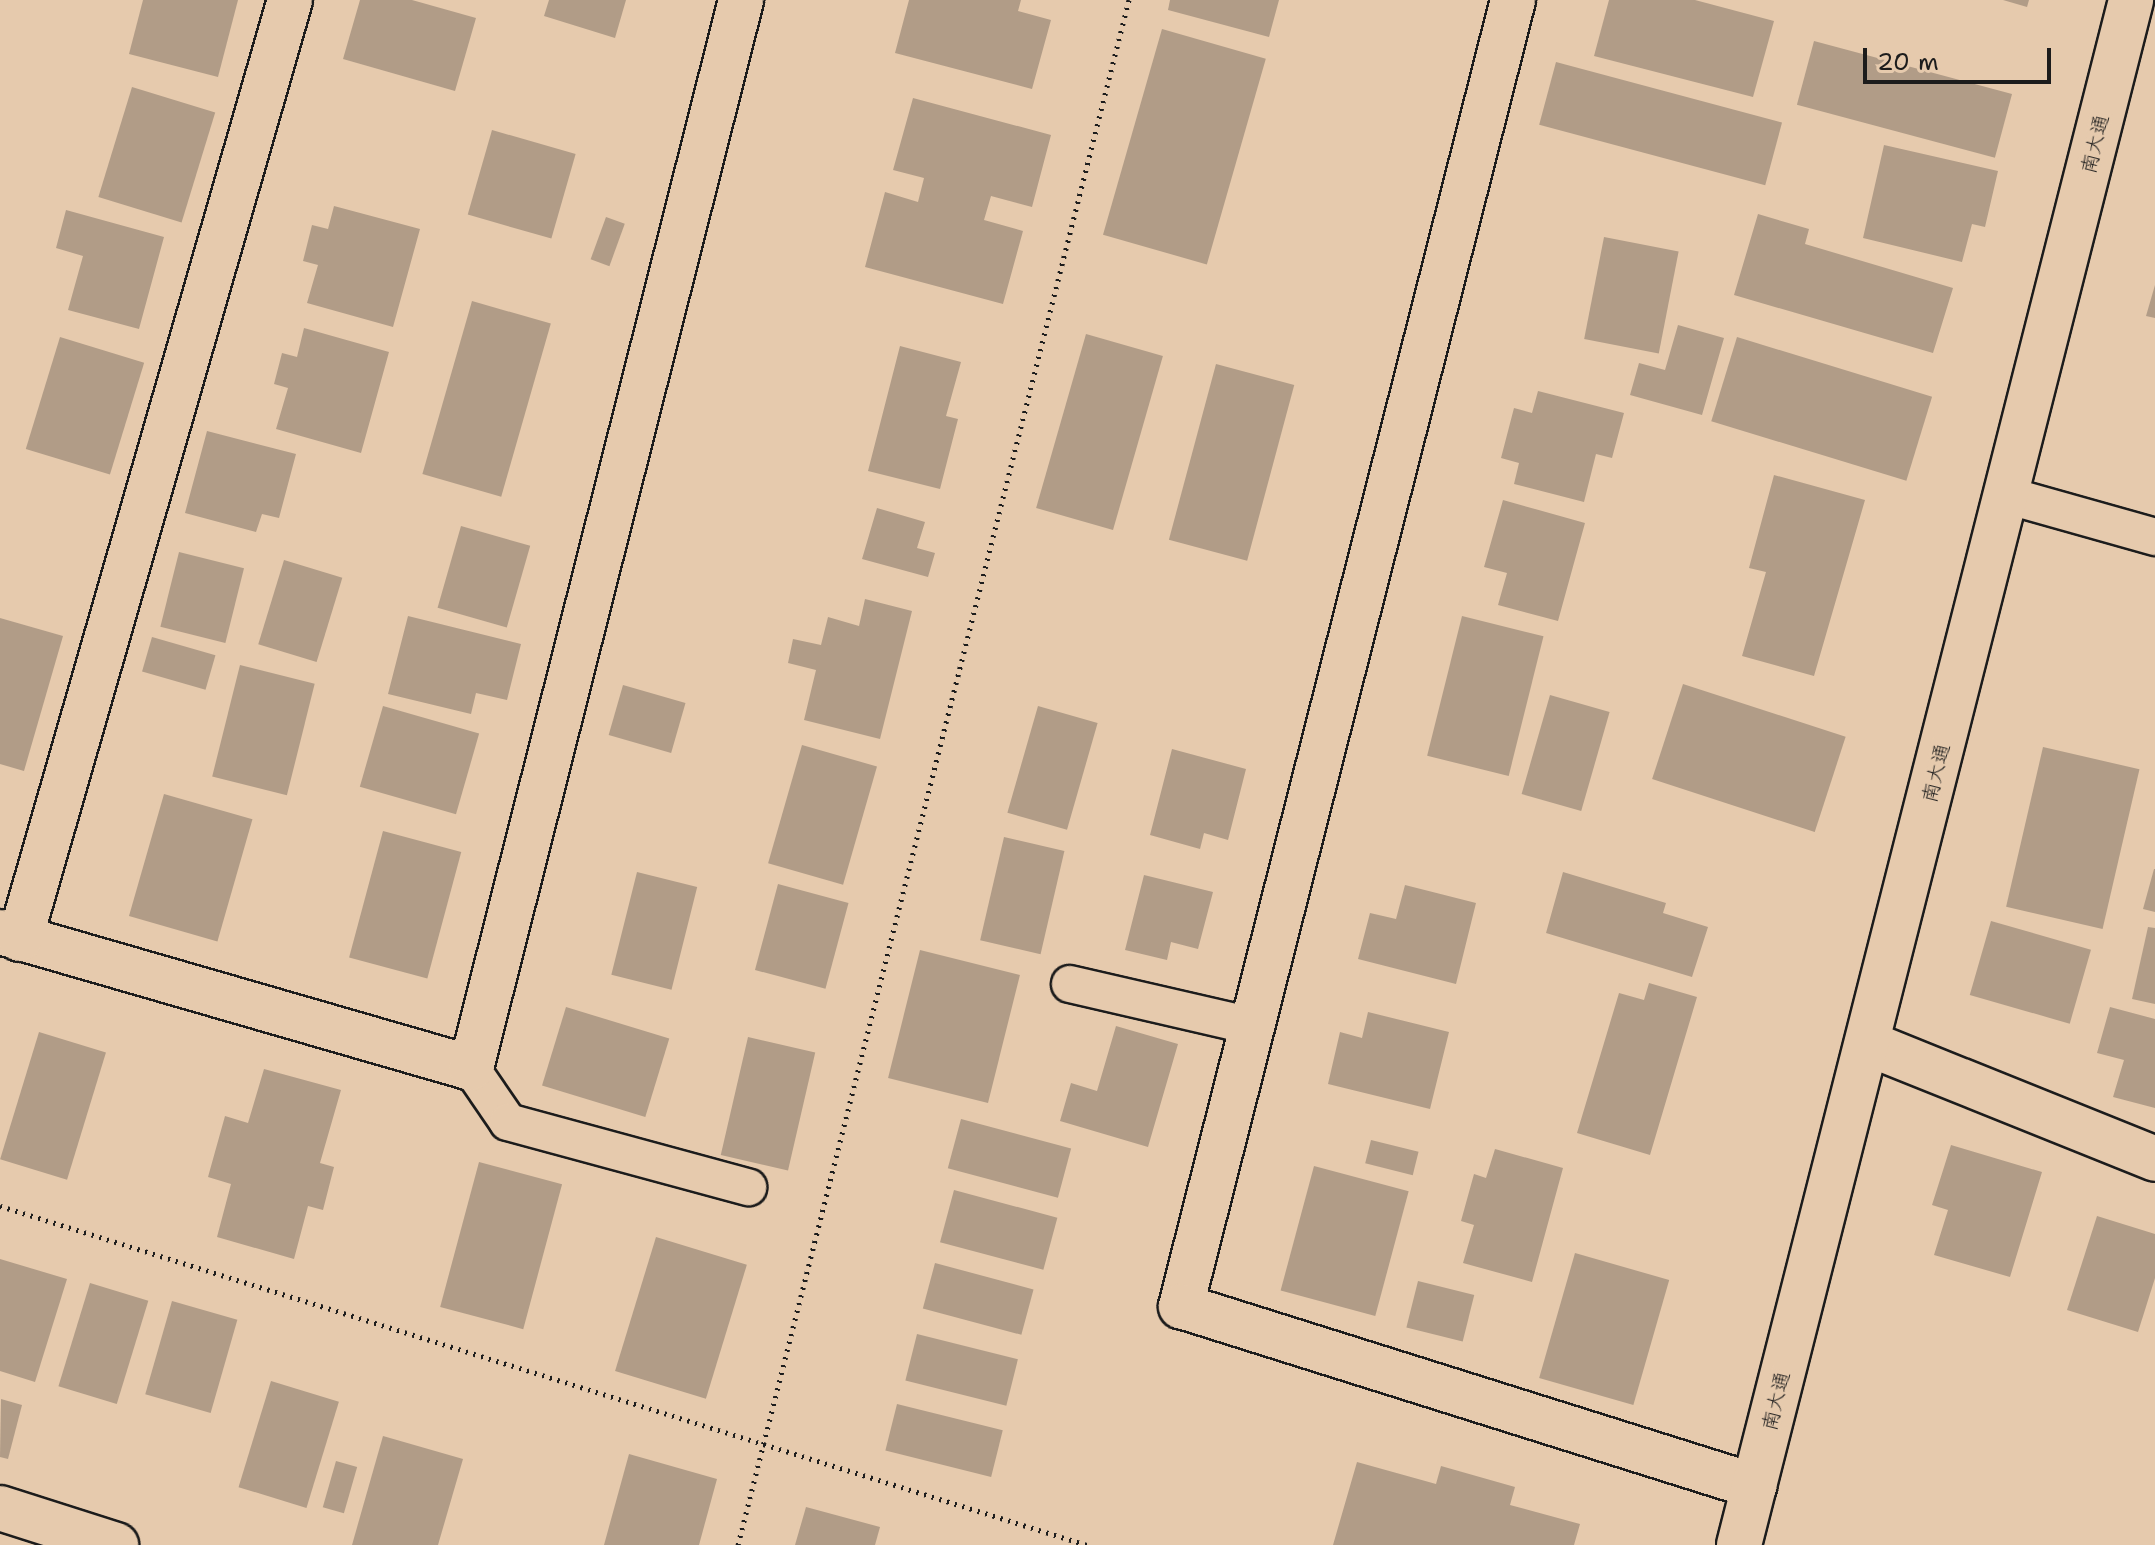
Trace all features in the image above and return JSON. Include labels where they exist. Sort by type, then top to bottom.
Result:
[{"type":"street","points":[[290,0],[10,936],[471,1068],[741,0]]},
{"type":"street","points":[[1513,0],[1181,1306],[1754,1486]]},
{"type":"street","name":"南大通","points":[[1739,1545],[2131,0]]},
{"type":"street","points":[[1867,1043],[2155,1159]]},
{"type":"street","points":[[8,1522],[116,1545]]},
{"type":"lane","points":[[2006,495],[2155,537]]},
{"type":"lane","points":[[1070,984],[1252,1026]]},
{"type":"lane","points":[[471,1068],[508,1122],[748,1187]]},
{"type":"path","points":[[738,1545],[767,1442],[1129,0]]},
{"type":"path","points":[[0,1206],[767,1442],[1087,1545]]},
{"type":"building","points":[[143,0],[238,0],[218,77],[129,54]]},
{"type":"building","points":[[360,0],[412,0],[476,18],[455,91],[343,59]]},
{"type":"building","points":[[549,0],[626,0],[615,38],[544,16]]},
{"type":"building","points":[[909,0],[1021,0],[1018,11],[1051,20],[1032,89],[895,53]]},
{"type":"building","points":[[1170,0],[1279,0],[1269,37],[1168,10]]},
{"type":"building","points":[[1609,0],[1695,0],[1774,21],[1753,97],[1594,56]]},
{"type":"building","points":[[2003,0],[2029,0],[2027,7]]},
{"type":"building","points":[[1162,29],[1266,59],[1207,264],[1103,235]]},
{"type":"building","points":[[1814,41],[2012,94],[1995,158],[1797,105]]},
{"type":"building","points":[[1556,62],[1782,123],[1765,185],[1539,125]]},
{"type":"building","points":[[132,87],[215,112],[182,222],[98,197]]},
{"type":"building","points":[[913,98],[1051,135],[1032,207],[991,196],[984,220],[1023,231],[1003,304],[865,267],[885,192],[918,202],[924,178],[893,170]]},
{"type":"building","points":[[492,130],[576,154],[551,239],[468,215]]},
{"type":"building","points":[[1884,145],[1998,171],[1985,227],[1972,224],[1962,262],[1863,238]]},
{"type":"building","points":[[334,206],[420,229],[393,327],[307,303],[318,265],[303,261],[312,225],[328,229]]},
{"type":"building","points":[[66,210],[164,237],[139,329],[68,310],[83,256],[56,248]]},
{"type":"building","points":[[1758,214],[1809,229],[1805,244],[1953,288],[1933,353],[1734,295]]},
{"type":"building","points":[[606,217],[625,224],[609,266],[591,259]]},
{"type":"building","points":[[1604,237],[1679,252],[1659,354],[1584,339]]},
{"type":"building","points":[[2155,285],[2155,318],[2146,316]]},
{"type":"building","points":[[472,301],[551,324],[501,497],[422,474]]},
{"type":"building","points":[[1678,325],[1724,338],[1702,415],[1630,395],[1639,363],[1665,370]]},
{"type":"building","points":[[304,328],[389,352],[361,453],[276,429],[288,388],[274,384],[282,353],[297,357]]},
{"type":"building","points":[[1086,334],[1163,356],[1113,530],[1036,508]]},
{"type":"building","points":[[60,337],[144,363],[110,475],[26,449]]},
{"type":"building","points":[[1737,337],[1932,397],[1906,481],[1711,421]]},
{"type":"building","points":[[900,346],[961,362],[946,416],[958,419],[940,489],[868,471]]},
{"type":"building","points":[[1216,364],[1294,385],[1247,561],[1169,540]]},
{"type":"building","points":[[1538,391],[1624,413],[1612,458],[1596,454],[1584,502],[1514,484],[1519,463],[1501,458],[1514,408],[1532,413]]},
{"type":"building","points":[[207,431],[296,454],[279,518],[262,514],[256,532],[185,513]]},
{"type":"building","points":[[1774,475],[1865,500],[1814,676],[1742,656],[1766,572],[1749,568]]},
{"type":"building","points":[[1503,500],[1585,523],[1558,621],[1498,605],[1507,573],[1484,567]]},
{"type":"building","points":[[877,508],[925,522],[917,548],[935,553],[928,577],[862,559]]},
{"type":"building","points":[[461,526],[530,546],[507,628],[438,608]]},
{"type":"building","points":[[179,552],[244,568],[225,643],[160,627]]},
{"type":"building","points":[[284,560],[342,578],[317,662],[258,644]]},
{"type":"building","points":[[865,599],[912,611],[880,739],[804,720],[816,670],[788,663],[793,639],[821,645],[828,617],[859,626]]},
{"type":"building","points":[[408,616],[521,644],[507,700],[476,693],[471,714],[388,694]]},
{"type":"building","points":[[1462,616],[1544,636],[1509,776],[1427,756]]},
{"type":"building","points":[[0,618],[63,636],[24,771],[0,764]]},
{"type":"building","points":[[152,637],[215,655],[206,690],[142,672]]},
{"type":"building","points":[[240,665],[315,684],[287,795],[212,777]]},
{"type":"building","points":[[1683,684],[1846,737],[1815,832],[1652,779]]},
{"type":"building","points":[[623,685],[685,703],[671,753],[609,735]]},
{"type":"building","points":[[1550,695],[1610,712],[1581,811],[1522,794]]},
{"type":"building","points":[[383,706],[479,734],[456,814],[360,787]]},
{"type":"building","points":[[1038,706],[1098,723],[1067,830],[1007,813]]},
{"type":"building","points":[[802,745],[877,766],[843,885],[768,863]]},
{"type":"building","points":[[2043,747],[2139,769],[2103,929],[2006,907]]},
{"type":"building","points":[[1172,749],[1246,769],[1228,840],[1204,833],[1200,849],[1150,835]]},
{"type":"building","points":[[164,794],[252,819],[217,941],[129,916]]},
{"type":"building","points":[[383,831],[461,852],[427,979],[349,958]]},
{"type":"building","points":[[1004,837],[1064,851],[1041,954],[980,940]]},
{"type":"building","points":[[2155,869],[2155,912],[2143,909]]},
{"type":"building","points":[[637,872],[697,887],[672,990],[611,975]]},
{"type":"building","points":[[1563,872],[1666,903],[1663,913],[1708,927],[1692,977],[1546,933]]},
{"type":"building","points":[[1144,875],[1213,892],[1198,949],[1171,942],[1167,960],[1125,950]]},
{"type":"building","points":[[778,884],[849,903],[825,989],[755,970]]},
{"type":"building","points":[[1405,885],[1476,903],[1456,984],[1358,959],[1370,913],[1396,919]]},
{"type":"building","points":[[1991,921],[2091,950],[2070,1024],[1970,995]]},
{"type":"building","points":[[2148,927],[2155,928],[2155,1004],[2132,999]]},
{"type":"building","points":[[920,950],[1020,975],[988,1103],[888,1078]]},
{"type":"building","points":[[1649,983],[1697,997],[1650,1155],[1577,1133],[1619,993],[1644,1000]]},
{"type":"building","points":[[566,1007],[669,1039],[645,1117],[542,1085]]},
{"type":"building","points":[[2110,1007],[2155,1019],[2155,1108],[2113,1097],[2124,1060],[2097,1053]]},
{"type":"building","points":[[1368,1012],[1449,1032],[1430,1109],[1328,1084],[1340,1032],[1362,1038]]},
{"type":"building","points":[[1116,1026],[1178,1044],[1148,1147],[1060,1121],[1071,1083],[1097,1091]]},
{"type":"building","points":[[39,1032],[106,1052],[67,1180],[0,1159]]},
{"type":"building","points":[[748,1037],[815,1053],[788,1170],[721,1155]]},
{"type":"building","points":[[264,1069],[341,1090],[320,1163],[334,1167],[323,1210],[308,1206],[294,1259],[217,1237],[231,1184],[208,1177],[225,1116],[248,1123]]},
{"type":"building","points":[[961,1119],[1071,1149],[1058,1198],[948,1168]]},
{"type":"building","points":[[1371,1140],[1419,1152],[1413,1175],[1365,1163]]},
{"type":"building","points":[[1951,1145],[2042,1172],[2010,1277],[1934,1255],[1948,1210],[1932,1205]]},
{"type":"building","points":[[1495,1149],[1563,1168],[1532,1282],[1463,1263],[1474,1225],[1461,1221],[1474,1174],[1486,1178]]},
{"type":"building","points":[[479,1162],[562,1184],[523,1329],[440,1307]]},
{"type":"building","points":[[1314,1166],[1409,1191],[1375,1316],[1281,1291]]},
{"type":"building","points":[[954,1190],[1057,1218],[1043,1270],[940,1242]]},
{"type":"building","points":[[2097,1216],[2155,1234],[2155,1278],[2138,1332],[2067,1310]]},
{"type":"building","points":[[656,1237],[747,1265],[706,1399],[615,1371]]},
{"type":"building","points":[[1575,1253],[1669,1280],[1633,1405],[1539,1378]]},
{"type":"building","points":[[0,1259],[67,1279],[35,1382],[0,1371]]},
{"type":"building","points":[[935,1263],[1034,1289],[1021,1335],[923,1308]]},
{"type":"building","points":[[1418,1281],[1474,1295],[1463,1342],[1406,1328]]},
{"type":"building","points":[[90,1283],[148,1301],[117,1404],[58,1386]]},
{"type":"building","points":[[172,1301],[237,1320],[211,1413],[145,1394]]},
{"type":"building","points":[[917,1334],[1018,1359],[1006,1406],[905,1381]]},
{"type":"building","points":[[271,1381],[339,1402],[306,1508],[239,1487]]},
{"type":"building","points":[[1,1399],[22,1405],[8,1459],[0,1457]]},
{"type":"building","points":[[897,1404],[1003,1430],[991,1477],[885,1451]]},
{"type":"building","points":[[383,1436],[463,1459],[438,1545],[352,1545]]},
{"type":"building","points":[[629,1454],[717,1479],[699,1545],[604,1545]]},
{"type":"building","points":[[336,1461],[357,1467],[344,1513],[323,1507]]},
{"type":"building","points":[[1357,1462],[1436,1484],[1441,1466],[1515,1487],[1510,1505],[1580,1524],[1574,1545],[1333,1545]]},
{"type":"building","points":[[806,1507],[880,1527],[875,1545],[795,1545]]}]
